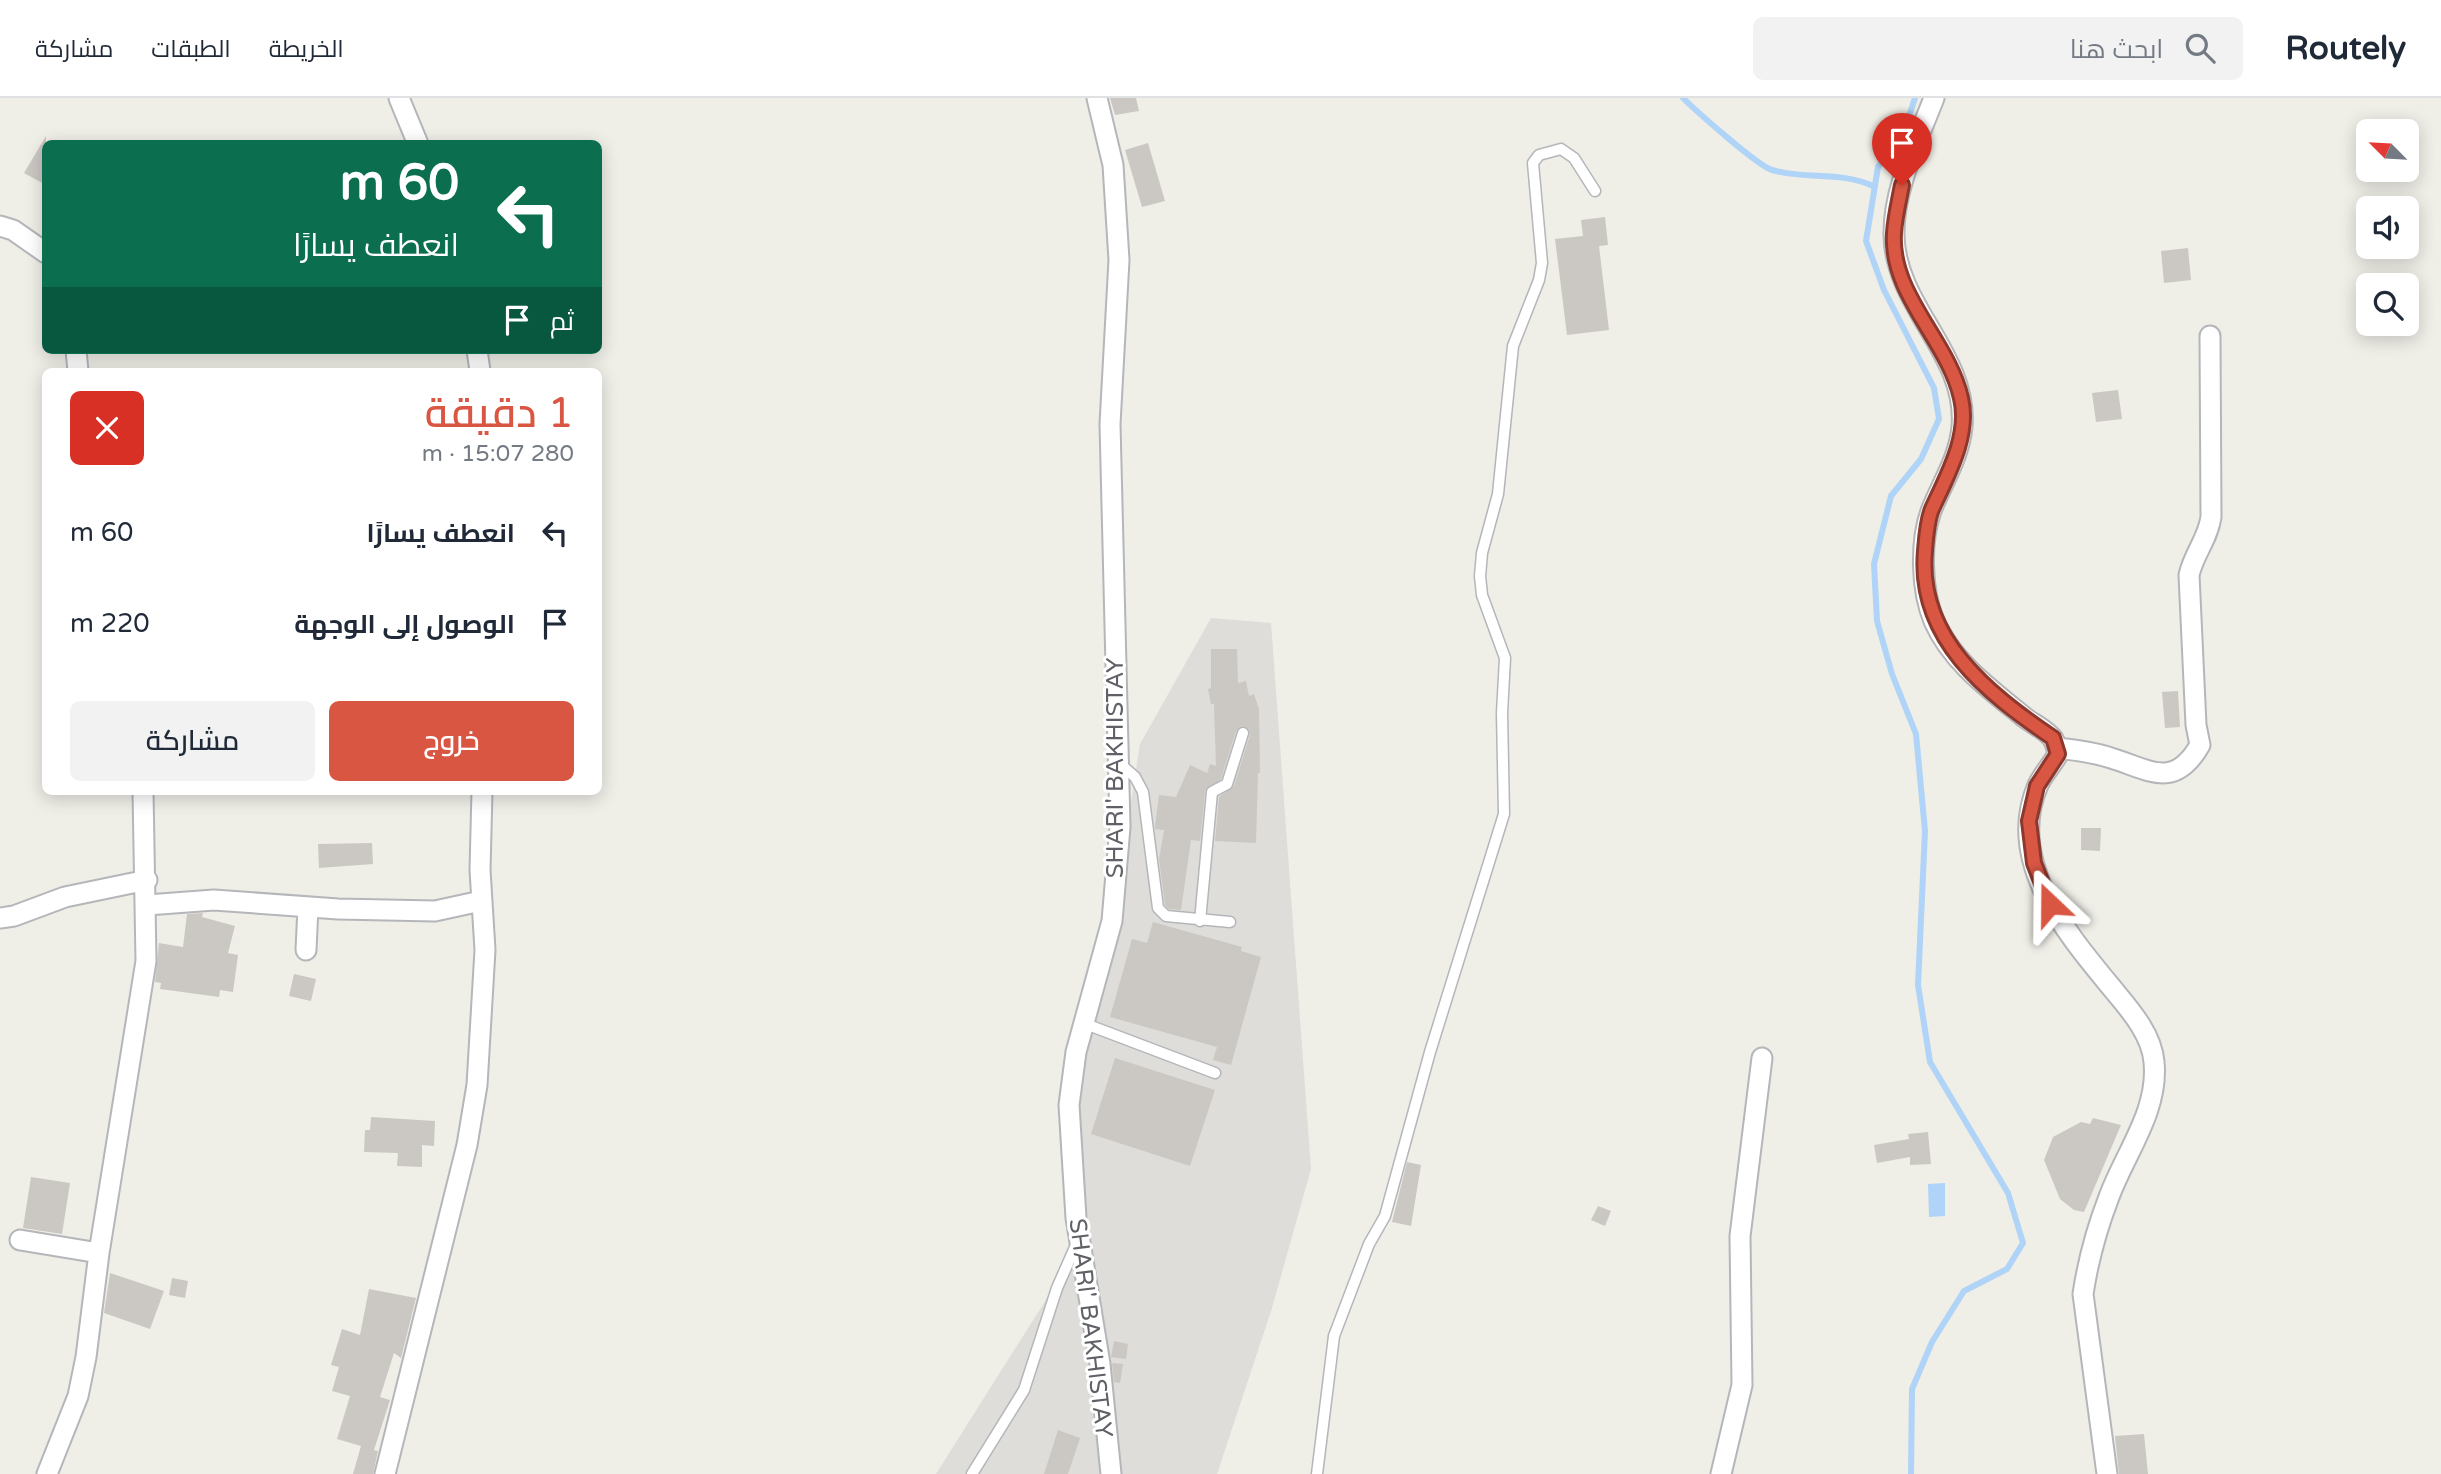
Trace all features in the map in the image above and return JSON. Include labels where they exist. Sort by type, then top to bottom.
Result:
[{"type":"street","points":[[399,98],[416,140]]},
{"type":"street","name":"SHARI' BAKHISTAY","points":[[1097,98],[1113,165],[1119,260],[1110,424],[1120,827],[1112,921],[1083,1023],[1069,1105],[1079,1238],[1100,1364],[1111,1474]]},
{"type":"street","points":[[1934,98],[1902,185],[1894,234],[1908,293],[1939,345],[1956,380],[1962,401],[1962,429],[1954,459],[1931,512],[1924,567],[1927,595],[1934,619],[1958,659],[1992,691],[2053,738],[2057,748],[2055,761],[2037,786],[2029,821],[2030,844],[2040,885],[2082,951],[2133,1013],[2148,1041],[2155,1065],[2151,1102],[2109,1195],[2087,1268],[2083,1294],[2107,1474]]},
{"type":"street","points":[[0,226],[13,230],[42,250]]},
{"type":"street","points":[[2057,748],[2112,758],[2156,774],[2175,772],[2190,761],[2200,745],[2196,725],[2189,575],[2195,555],[2207,536],[2211,517],[2210,335]]},
{"type":"street","points":[[47,1474],[78,1396],[86,1357],[99,1253],[146,961],[144,795]]},
{"type":"street","points":[[385,1474],[409,1388],[473,1109],[485,950],[481,901],[482,795]]},
{"type":"street","points":[[0,918],[65,897],[147,880]]},
{"type":"street","points":[[147,905],[214,900],[308,907],[435,911],[481,901]]},
{"type":"street","points":[[306,950],[308,907]]},
{"type":"street","points":[[1721,1474],[1742,1385],[1740,1236],[1762,1058]]},
{"type":"street","points":[[20,1240],[99,1253]]},
{"type":"lane","points":[[1317,1474],[1334,1336],[1369,1244],[1385,1216],[1430,1052],[1504,814],[1502,713],[1505,658],[1486,607],[1480,576],[1482,553],[1498,494],[1513,346],[1536,290],[1542,263],[1533,163],[1539,155],[1560,149],[1574,158],[1595,191]]},
{"type":"lane","points":[[1200,921],[1212,792],[1227,784],[1243,733]]},
{"type":"lane","points":[[1118,763],[1135,777],[1143,792],[1158,908],[1166,916],[1230,922]]},
{"type":"lane","points":[[1083,1023],[1215,1073]]},
{"type":"lane","points":[[975,1471],[1024,1390],[1057,1288],[1079,1238]]},
{"type":"shaded area","points":[[1211,618],[1271,623],[1311,1169],[1272,1308],[1217,1474],[936,1474],[1085,1238],[1077,1095],[1108,953],[1140,744]]},
{"type":"water","points":[[1945,1183],[1945,1216],[1929,1217],[1928,1184]]},
{"type":"building","points":[[1110,98],[1136,98],[1139,111],[1115,115]]},
{"type":"building","points":[[42,143],[42,183],[24,173]]},
{"type":"building","points":[[1148,143],[1165,201],[1142,207],[1125,150]]},
{"type":"building","points":[[1605,217],[1608,245],[1599,246],[1609,330],[1567,335],[1555,239],[1583,236],[1581,220]]},
{"type":"building","points":[[2188,248],[2191,280],[2164,283],[2161,251]]},
{"type":"building","points":[[2118,390],[2122,419],[2096,422],[2092,393]]},
{"type":"building","points":[[1211,649],[1237,649],[1238,683],[1246,681],[1249,696],[1254,694],[1259,709],[1260,773],[1256,843],[1215,841],[1219,797],[1234,786],[1250,735],[1249,729],[1242,726],[1236,731],[1221,779],[1205,791],[1200,841],[1191,840],[1181,910],[1169,909],[1165,905],[1159,859],[1164,830],[1155,829],[1159,795],[1176,797],[1190,765],[1207,773],[1210,764],[1216,766],[1214,704],[1211,704],[1208,689],[1211,688]]},
{"type":"building","points":[[2178,691],[2180,727],[2165,728],[2162,692]]},
{"type":"building","points":[[2081,828],[2101,828],[2100,851],[2081,850]]},
{"type":"building","points":[[372,843],[373,864],[319,868],[318,844]]},
{"type":"building","points":[[203,913],[202,917],[235,926],[228,953],[238,955],[233,992],[220,990],[219,997],[160,989],[161,983],[155,982],[159,943],[183,947],[187,914]]},
{"type":"building","points":[[1153,922],[1242,947],[1241,951],[1261,957],[1231,1065],[1213,1060],[1217,1047],[1110,1017],[1132,939],[1147,943]]},
{"type":"building","points":[[294,974],[316,979],[311,1001],[289,996]]},
{"type":"building","points":[[1115,1058],[1215,1090],[1190,1166],[1091,1134]]},
{"type":"building","points":[[371,1117],[435,1121],[434,1146],[422,1145],[422,1167],[397,1166],[398,1153],[364,1152],[365,1130],[370,1130]]},
{"type":"building","points":[[2093,1118],[2121,1125],[2084,1212],[2074,1210],[2060,1199],[2044,1160],[2053,1137],[2081,1122],[2090,1124]]},
{"type":"building","points":[[1928,1132],[1931,1164],[1910,1165],[1910,1157],[1877,1163],[1874,1145],[1909,1139],[1908,1134]]},
{"type":"building","points":[[1407,1162],[1421,1165],[1411,1226],[1392,1222]]},
{"type":"building","points":[[31,1177],[70,1183],[62,1234],[23,1228]]},
{"type":"building","points":[[1598,1206],[1611,1211],[1605,1226],[1591,1220]]},
{"type":"building","points":[[110,1273],[164,1291],[150,1329],[104,1313]]},
{"type":"building","points":[[172,1278],[188,1281],[185,1298],[169,1295]]},
{"type":"building","points":[[369,1289],[416,1298],[401,1358],[394,1353],[380,1397],[390,1400],[374,1450],[378,1451],[373,1474],[353,1474],[361,1446],[337,1439],[350,1396],[332,1391],[339,1367],[331,1365],[342,1329],[360,1335]]},
{"type":"building","points":[[1114,1341],[1128,1344],[1126,1359],[1111,1357]]},
{"type":"building","points":[[1112,1363],[1123,1364],[1120,1383],[1114,1382]]},
{"type":"building","points":[[1058,1430],[1080,1438],[1068,1474],[1044,1474]]},
{"type":"building","points":[[2144,1434],[2148,1474],[2119,1474],[2115,1436]]},
{"type":"waterway","points":[[1683,98],[1741,149],[1772,170],[1797,175],[1836,177],[1873,186]]},
{"type":"waterway","points":[[1911,1474],[1912,1389],[1932,1342],[1964,1291],[2007,1269],[2023,1243],[2008,1193],[1930,1062],[1918,985],[1925,831],[1916,734],[1892,674],[1877,621],[1874,564],[1891,496],[1921,459],[1939,419],[1934,388],[1884,290],[1866,241],[1878,167],[1907,122],[1915,98]]},
{"type":"route","points":[[1902,185],[1894,234],[1897,258],[1908,293],[1939,345],[1956,380],[1962,401],[1962,429],[1954,459],[1931,512],[1924,567],[1927,595],[1934,619],[1958,659],[1992,691],[2053,738],[2057,748],[2055,761],[2037,786],[2029,821],[2034,863],[2040,885],[2050,904]]}]
